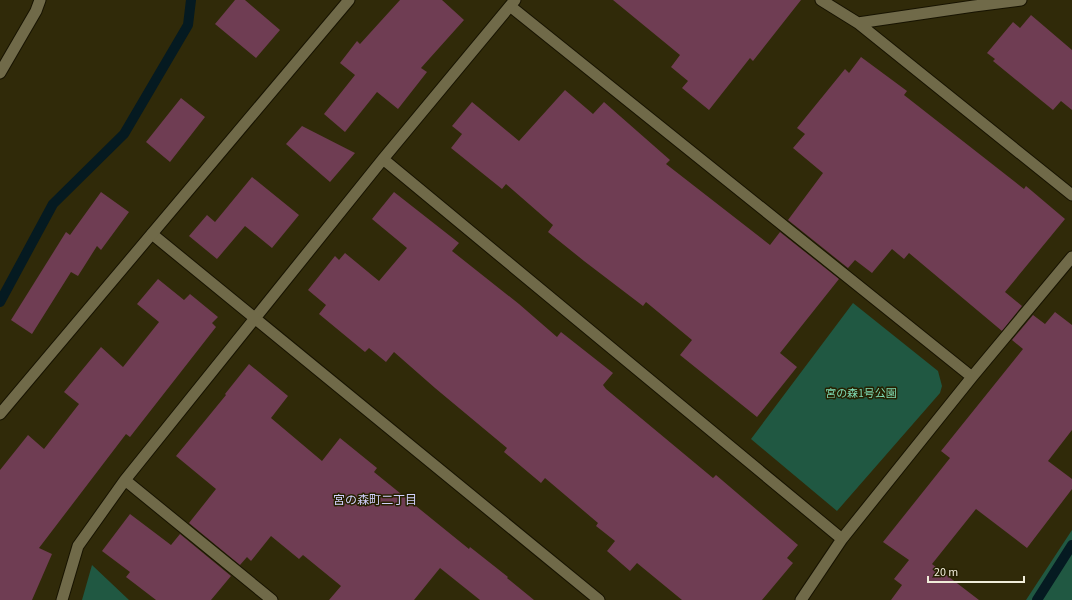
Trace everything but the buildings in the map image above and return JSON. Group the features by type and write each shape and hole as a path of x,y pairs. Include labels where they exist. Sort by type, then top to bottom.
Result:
{"street":[{"path":"0,73 36,11 40,0"},
{"path":"0,414 349,0"},
{"path":"821,0 858,23 1072,195"},
{"path":"858,23 975,3 1021,0"},
{"path":"62,600 78,546 125,480 383,159 512,3 972,377"},
{"path":"383,159 842,539"},
{"path":"152,234 599,600"},
{"path":"801,600 842,539 972,377 1072,257"},
{"path":"125,480 272,600"}],"green space":[{"name":"宮の森1号公園","path":"853,303 938,371 942,386 940,393 837,511 751,439"},
{"path":"1072,530 1072,600 1026,600"},
{"path":"92,565 129,600 82,600"}],"waterway":[{"path":"0,302 53,204 124,134 188,25 191,0"},
{"path":"1037,600 1072,545"}],"district":[{"name":"宮の森町二丁目","path":"375,500"}]}
